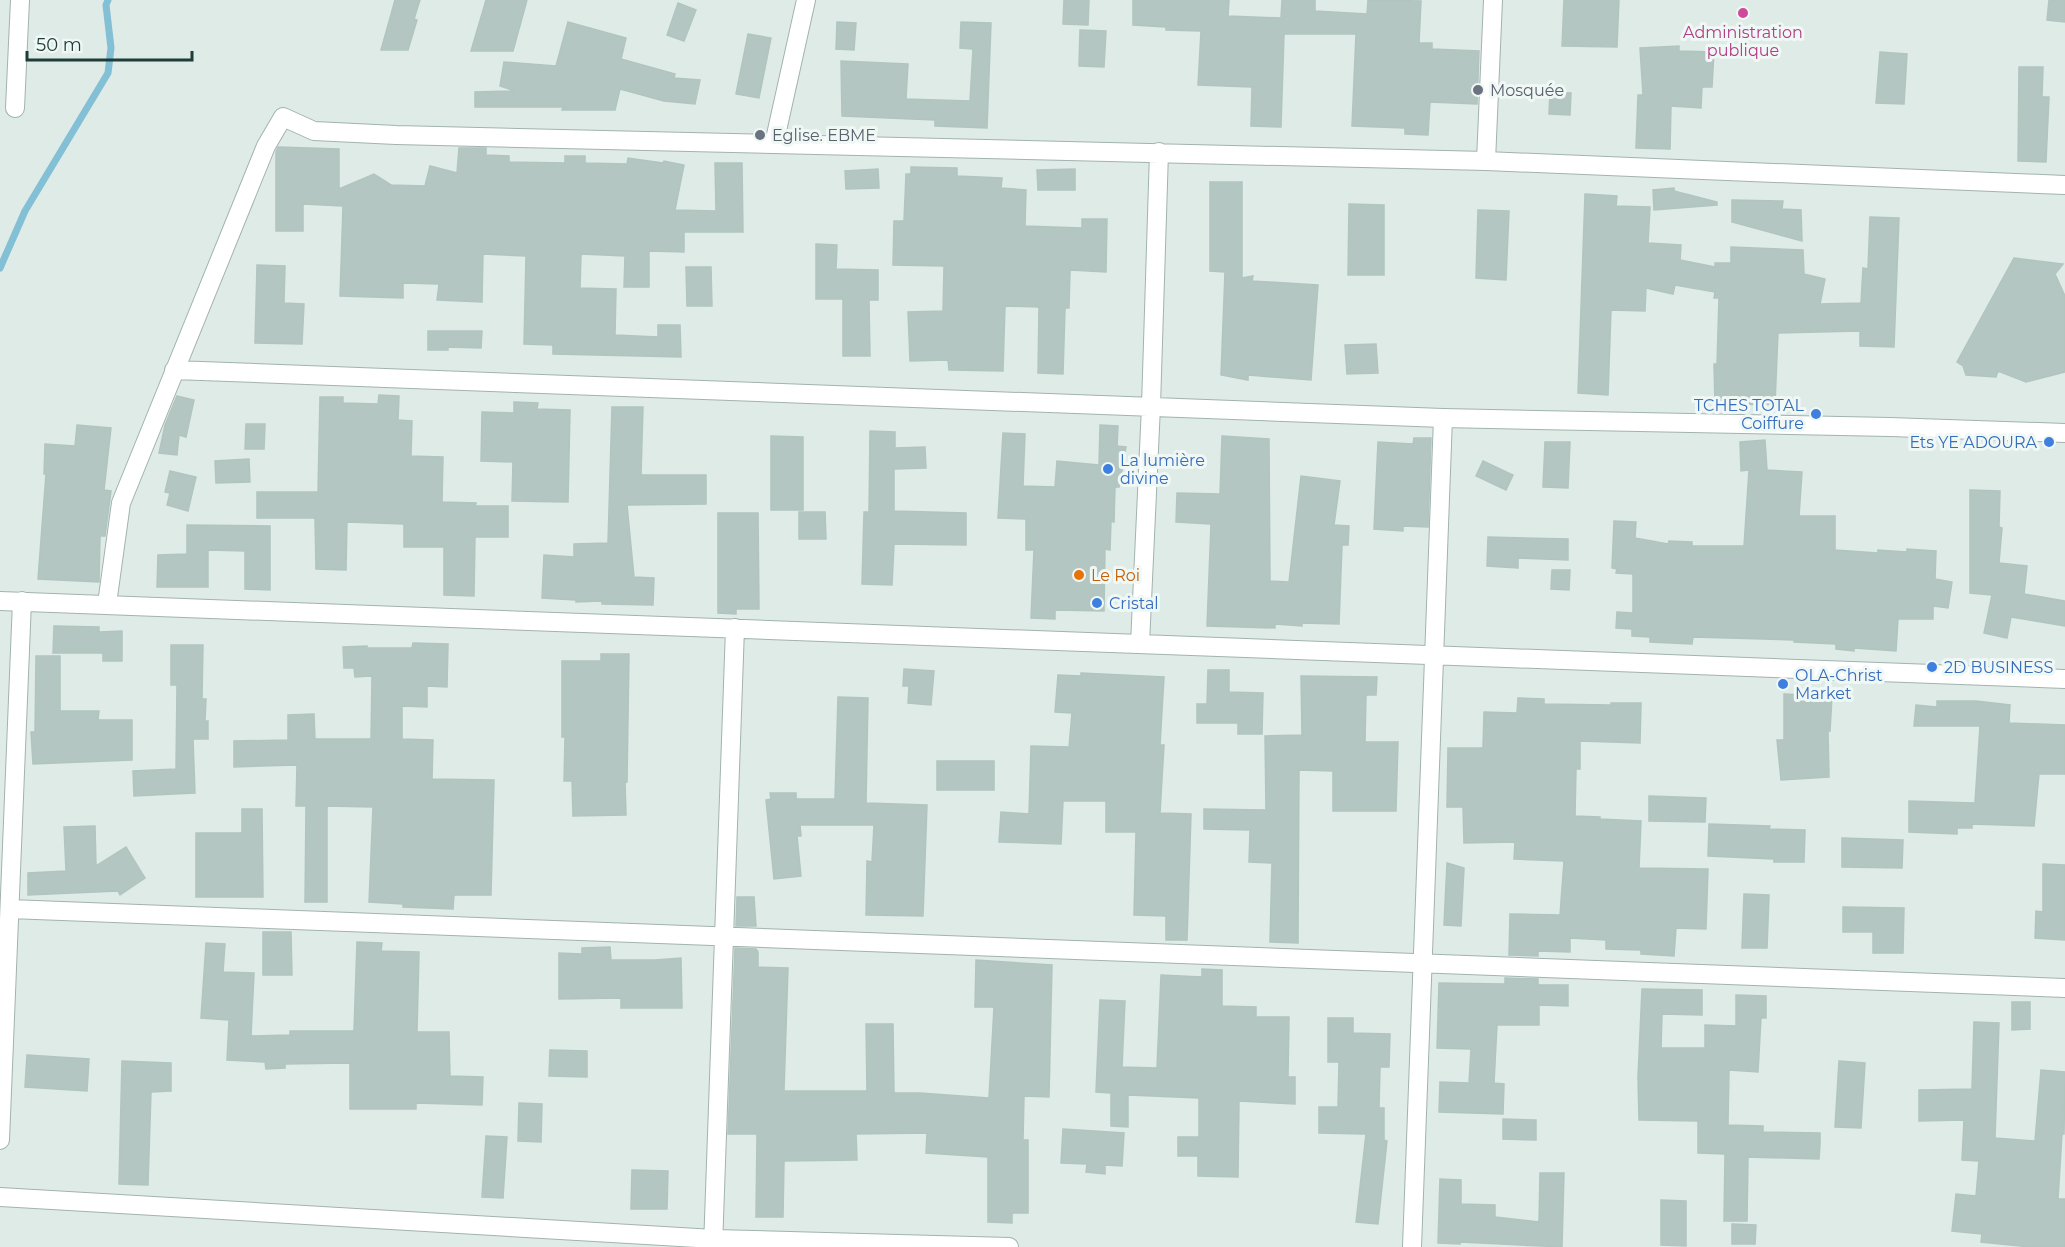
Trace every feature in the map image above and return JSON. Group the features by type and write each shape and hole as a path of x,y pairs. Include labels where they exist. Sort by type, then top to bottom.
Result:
{"street":[{"path":"15,108 20,0"},
{"path":"774,144 806,0"},
{"path":"1486,161 1493,0"},
{"path":"107,604 121,503 266,146 283,117 314,131 396,135 1486,161 2065,185"},
{"path":"1140,644 1151,406 1159,152"},
{"path":"174,370 1443,418 2065,433"},
{"path":"1412,1247 1443,418"},
{"path":"0,601 2065,679"},
{"path":"0,1140 22,601"},
{"path":"713,1243 735,628"},
{"path":"9,909 2065,988"},
{"path":"0,1197 713,1243 1010,1247"}],"building":[{"path":"395,0 420,0 414,19 417,20 408,50 381,50"},
{"path":"486,0 527,0 513,51 471,51"},
{"path":"1064,0 1089,0 1088,25 1063,24"},
{"path":"1133,0 1229,0 1228,16 1281,18 1282,0 1315,0 1315,11 1367,14 1368,0 1421,1 1419,43 1432,43 1432,49 1479,51 1477,104 1430,102 1428,135 1405,134 1405,128 1352,126 1356,34 1284,34 1281,127 1251,126 1252,87 1198,85 1201,31 1166,30 1166,27 1133,25"},
{"path":"1564,0 1619,0 1617,47 1562,46"},
{"path":"2049,0 2065,0 2065,22 2047,20"},
{"path":"678,3 696,10 684,41 667,35"},
{"path":"568,22 626,38 621,59 675,74 674,78 700,80 695,104 664,101 620,89 615,110 562,110 563,107 475,107 475,92 515,91 500,86 504,62 556,66"},
{"path":"837,22 856,23 854,50 836,49"},
{"path":"961,22 991,23 987,128 935,126 935,120 842,116 841,61 908,64 906,99 970,101 973,49 960,48"},
{"path":"1080,30 1106,31 1104,67 1079,66"},
{"path":"748,34 771,38 759,98 736,94"},
{"path":"1679,46 1679,51 1714,52 1712,87 1702,87 1701,108 1671,106 1670,149 1636,148 1638,95 1643,95 1640,48"},
{"path":"1880,52 1907,54 1904,104 1876,103"},
{"path":"2019,67 2043,67 2042,97 2049,97 2046,162 2018,161"},
{"path":"1550,92 1571,93 1570,115 1549,114"},
{"path":"278,147 339,149 339,189 374,174 391,185 425,186 430,166 457,173 459,148 486,148 486,155 509,156 509,162 565,163 565,156 585,156 585,163 627,164 628,158 663,163 664,161 684,165 675,210 716,211 715,163 742,163 743,232 684,232 684,252 649,251 649,287 624,287 625,256 581,254 580,288 616,289 615,335 658,337 658,325 680,325 681,357 553,354 553,345 524,344 526,256 483,254 482,302 437,300 439,284 403,283 403,298 340,296 343,206 303,204 303,231 276,231 276,152"},
{"path":"911,167 957,168 957,176 1002,178 1001,188 1026,190 1025,226 1082,228 1082,219 1107,219 1106,272 1070,270 1069,308 1065,308 1063,374 1038,373 1039,307 1005,306 1003,371 949,370 948,360 910,361 908,312 943,311 944,266 893,265 894,221 904,221 906,174 911,174"},
{"path":"878,169 879,188 846,189 845,171"},
{"path":"1075,169 1075,190 1038,190 1037,170"},
{"path":"1210,182 1242,182 1242,278 1253,276 1252,281 1318,285 1311,380 1248,375 1248,380 1221,375 1225,272 1210,271"},
{"path":"1674,188 1674,191 1717,202 1717,205 1654,210 1653,190"},
{"path":"1585,194 1617,196 1616,206 1650,207 1648,243 1681,245 1680,260 1715,267 1715,263 1731,263 1731,247 1803,250 1804,274 1825,279 1820,304 1861,303 1863,268 1868,269 1870,217 1899,218 1894,347 1860,346 1860,331 1778,333 1775,404 1715,405 1714,364 1717,364 1719,298 1714,298 1715,292 1675,285 1673,294 1646,288 1645,311 1611,310 1608,395 1578,393"},
{"path":"1732,200 1783,201 1782,209 1801,210 1802,241 1732,222"},
{"path":"1349,204 1384,205 1384,275 1348,275"},
{"path":"1478,210 1509,211 1506,280 1476,278"},
{"path":"816,244 837,245 836,269 878,270 878,300 869,300 870,356 843,356 843,299 816,299"},
{"path":"2014,258 2063,264 2055,274 2065,296 2065,372 2026,382 1998,371 1996,377 1966,375 1963,366 1957,362"},
{"path":"257,265 285,266 284,303 304,304 302,344 255,343"},
{"path":"686,267 711,267 712,306 687,306"},
{"path":"428,331 482,331 481,348 448,347 448,350 428,350"},
{"path":"1376,344 1378,373 1347,374 1345,345"},
{"path":"379,395 399,396 398,420 412,421 411,456 443,457 442,502 476,503 475,506 508,506 508,537 475,537 474,596 444,595 444,547 404,547 404,524 347,522 346,570 316,569 315,518 257,518 257,492 318,492 320,397 343,397 343,403 378,404"},
{"path":"177,396 194,400 186,437 179,435 177,455 159,453 165,425"},
{"path":"514,402 538,403 537,409 570,410 568,502 512,501 513,462 481,461 482,412 514,413"},
{"path":"612,407 643,407 641,475 706,475 706,504 627,505 634,577 654,578 653,605 602,604 602,601 576,602 576,600 542,598 544,555 574,557 574,544 608,543"},
{"path":"246,424 265,424 264,449 245,449"},
{"path":"77,425 111,428 104,490 111,491 105,536 100,536 99,582 38,579 46,474 44,474 45,444 75,446"},
{"path":"1100,425 1118,426 1117,446 1126,447 1119,487 1115,487 1110,550 1105,549 1104,611 1055,610 1055,619 1031,618 1034,550 1026,550 1026,519 998,518 1003,433 1025,434 1023,486 1055,487 1057,461 1099,465"},
{"path":"870,431 895,432 895,448 925,447 926,468 894,469 894,511 966,513 966,545 894,544 892,585 862,584 864,512 869,512"},
{"path":"771,436 803,437 803,510 771,510"},
{"path":"1222,436 1269,439 1270,581 1289,582 1301,476 1340,481 1334,525 1349,526 1348,545 1342,545 1339,624 1302,623 1302,626 1275,624 1275,628 1207,626 1211,524 1176,522 1177,493 1220,494"},
{"path":"1414,438 1431,438 1428,527 1403,526 1403,531 1374,529 1378,442 1413,444"},
{"path":"1765,440 1767,470 1802,472 1799,516 1835,516 1835,550 1878,553 1878,550 1907,552 1907,549 1936,551 1935,579 1952,582 1948,608 1933,606 1933,619 1898,619 1896,651 1854,648 1854,651 1836,649 1836,644 1794,642 1794,640 1693,637 1692,644 1650,642 1650,637 1632,636 1632,629 1616,628 1617,612 1633,613 1633,574 1616,573 1617,569 1612,568 1614,521 1636,522 1635,538 1668,544 1669,541 1692,542 1692,546 1744,546 1749,470 1741,471 1740,442"},
{"path":"1545,442 1570,442 1568,488 1543,487"},
{"path":"249,459 250,482 216,483 215,461"},
{"path":"1483,461 1513,475 1506,490 1476,476"},
{"path":"170,471 196,477 188,511 167,505 170,493 165,492"},
{"path":"1970,490 2000,491 1999,527 2002,528 1999,563 2027,566 2024,594 2065,601 2065,626 2011,617 2007,638 1984,633 1992,595 1970,593"},
{"path":"799,512 825,512 826,539 799,539"},
{"path":"718,513 758,513 759,609 736,609 736,614 718,613"},
{"path":"187,525 270,526 270,590 245,589 245,551 208,550 208,587 157,587 158,555 187,554"},
{"path":"1488,537 1568,539 1568,560 1518,558 1518,568 1487,566"},
{"path":"1552,570 1570,570 1569,590 1551,589"},
{"path":"54,626 99,627 99,632 122,631 122,661 103,661 103,653 53,653"},
{"path":"413,643 448,644 447,687 427,686 427,707 402,706 402,739 433,740 432,779 494,780 491,895 454,895 453,909 403,907 403,904 369,902 373,807 327,806 327,902 305,902 306,806 296,806 297,765 234,767 234,741 288,740 288,715 314,714 315,739 371,739 372,676 355,677 354,668 344,668 343,647 412,648"},
{"path":"171,645 203,645 202,699 206,699 205,721 208,721 208,739 193,739 195,793 134,796 133,771 176,769 177,685 171,685"},
{"path":"601,654 629,654 626,815 573,816 572,781 564,781 562,661 601,661"},
{"path":"36,656 60,656 60,711 99,711 98,720 132,720 132,760 33,764 31,732 35,732"},
{"path":"904,669 934,671 931,705 908,703 909,686 903,686"},
{"path":"1208,670 1229,670 1229,692 1263,693 1262,734 1238,734 1238,723 1197,723 1197,704 1207,704"},
{"path":"1081,673 1164,677 1160,745 1164,745 1160,813 1191,814 1187,940 1166,940 1166,916 1134,915 1136,832 1106,832 1106,801 1063,801 1061,844 999,842 1001,812 1029,814 1031,746 1069,747 1072,713 1055,712 1058,675 1081,676"},
{"path":"1301,676 1377,677 1376,695 1366,695 1365,742 1398,742 1396,811 1333,811 1333,771 1299,770 1298,943 1270,942 1272,863 1249,862 1250,830 1204,829 1204,809 1266,810 1265,736 1302,735"},
{"path":"1784,694 1832,696 1830,731 1828,731 1829,777 1781,780 1777,740 1784,740"},
{"path":"838,697 868,698 866,803 927,805 923,916 866,915 867,861 872,862 874,825 800,825 801,836 797,836 801,876 774,879 766,800 771,799 770,793 796,793 796,799 835,799"},
{"path":"1518,698 1544,699 1544,704 1641,703 1640,743 1580,741 1580,769 1576,769 1575,816 1641,821 1639,868 1708,869 1706,929 1676,928 1674,956 1641,954 1641,950 1606,949 1606,940 1570,938 1570,952 1538,951 1538,956 1509,955 1510,914 1560,915 1564,861 1514,859 1515,842 1464,843 1463,807 1447,807 1448,748 1483,748 1484,712 1517,713"},
{"path":"1937,701 1976,701 2010,705 2009,723 2065,725 2065,774 2039,774 2034,826 1972,824 1972,828 1957,828 1957,834 1909,832 1909,801 1975,803 1980,726 1914,726 1916,705 1937,707"},
{"path":"937,761 994,761 994,790 937,790"},
{"path":"1649,796 1706,798 1705,822 1649,821"},
{"path":"242,809 262,809 263,897 196,897 196,833 242,833"},
{"path":"1709,824 1770,826 1769,829 1805,830 1804,862 1774,862 1774,859 1708,856"},
{"path":"95,826 96,866 126,847 145,878 120,895 118,891 28,895 28,873 66,871 64,827"},
{"path":"1842,838 1903,840 1902,868 1842,867"},
{"path":"1447,863 1464,868 1461,926 1444,925"},
{"path":"2043,864 2065,865 2065,940 2035,938 2036,911 2043,912"},
{"path":"1744,894 1769,895 1767,948 1742,948"},
{"path":"737,897 754,897 756,926 736,926"},
{"path":"1843,907 1904,908 1903,953 1873,953 1873,932 1843,932"},
{"path":"263,932 291,932 292,975 263,975"},
{"path":"357,942 382,943 381,951 419,952 417,1032 449,1032 450,1076 483,1077 482,1105 416,1103 416,1109 350,1109 350,1063 285,1064 285,1068 266,1069 265,1062 227,1060 229,1020 201,1018 206,943 225,944 223,972 254,973 251,1036 290,1035 290,1031 354,1031"},
{"path":"610,947 611,960 681,958 682,1008 621,1008 621,998 559,999 559,953 582,954 582,948"},
{"path":"735,948 756,949 758,967 788,968 784,1091 867,1091 866,1024 893,1024 894,1093 989,1098 994,1007 975,1007 976,960 1052,965 1049,1097 1024,1096 1023,1140 1028,1140 1028,1213 1012,1213 1012,1223 988,1222 988,1157 926,1153 927,1133 856,1134 857,1160 784,1161 783,1217 756,1217 757,1134 728,1134"},
{"path":"1202,969 1222,970 1222,1006 1256,1007 1256,1017 1289,1017 1288,1077 1295,1077 1295,1104 1239,1101 1238,1177 1198,1176 1198,1156 1178,1156 1178,1137 1199,1137 1199,1098 1128,1095 1128,1127 1111,1126 1111,1093 1096,1092 1100,1000 1125,1001 1122,1067 1157,1068 1161,975 1202,977"},
{"path":"1505,978 1538,979 1538,985 1568,985 1568,1006 1539,1005 1539,1025 1497,1025 1494,1083 1504,1084 1503,1114 1439,1112 1440,1082 1469,1083 1471,1049 1437,1048 1439,983 1505,984"},
{"path":"1642,989 1702,990 1702,1015 1662,1014 1661,1048 1705,1048 1705,1025 1736,1026 1736,995 1766,996 1766,1018 1761,1018 1758,1072 1729,1070 1728,1125 1763,1126 1763,1132 1820,1133 1819,1159 1748,1157 1747,1221 1724,1221 1725,1154 1698,1153 1698,1121 1639,1120 1638,1077"},
{"path":"2012,1002 2030,1002 2030,1029 2012,1030"},
{"path":"1328,1018 1353,1018 1353,1033 1390,1034 1389,1067 1380,1067 1379,1108 1384,1108 1384,1140 1387,1141 1378,1224 1356,1222 1366,1134 1319,1133 1319,1107 1338,1107 1339,1062 1328,1062"},
{"path":"1974,1022 1999,1023 1995,1138 2035,1141 2041,1070 2065,1072 2064,1134 2062,1134 2058,1199 2065,1199 2065,1247 2030,1247 1981,1242 1982,1234 1952,1231 1956,1194 1976,1196 1979,1161 1962,1160 1964,1120 1919,1121 1919,1090 1972,1089"},
{"path":"550,1050 587,1051 587,1077 549,1076"},
{"path":"27,1055 89,1059 87,1091 25,1087"},
{"path":"122,1061 171,1063 171,1091 151,1092 148,1185 119,1184"},
{"path":"1839,1061 1865,1063 1861,1128 1835,1127"},
{"path":"519,1103 542,1104 541,1142 518,1141"},
{"path":"1503,1119 1536,1120 1536,1140 1503,1139"},
{"path":"1063,1129 1124,1133 1122,1166 1105,1165 1105,1174 1086,1172 1087,1164 1061,1163"},
{"path":"486,1136 507,1137 503,1198 482,1197"},
{"path":"632,1170 668,1171 667,1209 631,1209"},
{"path":"1540,1173 1564,1173 1562,1247 1438,1243 1440,1179 1461,1180 1461,1204 1495,1205 1495,1217 1539,1222"},
{"path":"1661,1200 1686,1201 1686,1246 1661,1245"},
{"path":"1732,1224 1756,1225 1755,1244 1732,1244"}],"waterway":[{"path":"0,268 25,211 108,73 111,48 106,5 108,0"}],"place":[{"name":"Administration publique","path":"1743,13"},
{"name":"Mosquée","path":"1478,90"},
{"name":"Eglise. EBME","path":"760,135"},
{"name":"TCHES TOTAL Coiffure","path":"1816,414"},
{"name":"Ets YE ADOURA","path":"2049,442"},
{"name":"La lumière divine","path":"1108,469"},
{"name":"Le Roi","path":"1079,575"},
{"name":"Cristal","path":"1097,603"},
{"name":"2D BUSINESS","path":"1932,667"},
{"name":"OLA-Christ Market","path":"1783,684"}]}
